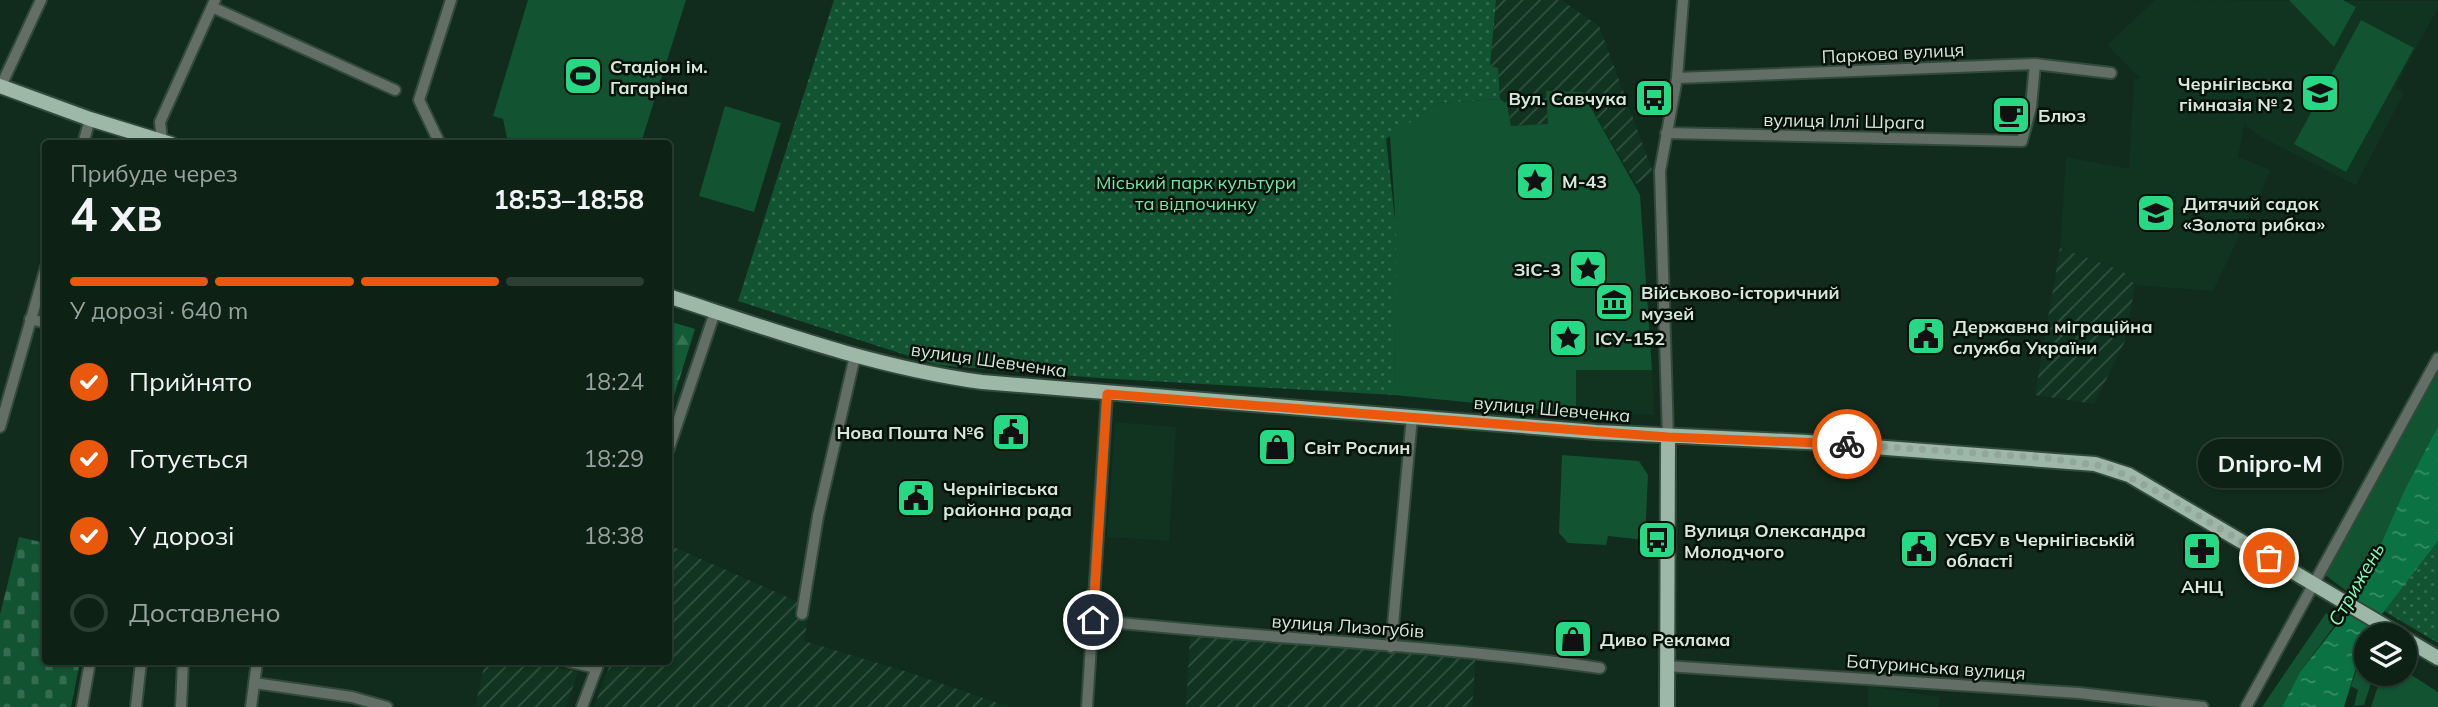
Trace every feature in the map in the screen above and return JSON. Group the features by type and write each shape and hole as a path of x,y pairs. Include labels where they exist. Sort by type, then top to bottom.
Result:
{"main road":[{"path":"1,86 90,119 160,140"},
{"name":"вулиця Шевченка","path":"672,297 855,356 921,373 1107,394 1668,437 1966,452 2109,467 2168,497 2380,623"},
{"path":"1667,707 1668,437"},
{"path":"2417,646 2438,658"}],"street":[{"path":"1,86 41,0"},
{"path":"438,140 419,100 452,0"},
{"path":"1668,437 1660,171 1677,78 1683,0"},
{"path":"166,140 160,122 213,4 396,90"},
{"name":"Паркова вулиця","path":"1677,78 2035,64 2110,73"},
{"name":"вулиця Іллі Шрага","path":"1666,133 2022,141 2031,107 2035,64"},
{"path":"84,140 90,119"},
{"path":"0,427 42,280"},
{"path":"672,439 715,312"},
{"path":"30,319 42,322"},
{"path":"802,614 818,516 855,356"},
{"path":"2246,707 2438,358"},
{"path":"1087,707 1107,394"},
{"path":"1391,647 1412,417"},
{"name":"вулиця Лизогубів","path":"1093,620 1391,647 1503,654 1600,668"},
{"path":"82,707 89,665"},
{"path":"136,707 141,665"},
{"path":"181,707 183,665"},
{"path":"251,707 257,665"},
{"path":"582,707 598,665"},
{"name":"Батуринська вулиця","path":"1666,666 2079,693 2203,707"},
{"path":"254,683 352,697 387,707"}],"shaded area":[{"path":"1496,0 1561,0 1599,26 1653,172 1636,184 1582,92 1548,124 1511,126 1507,104 1500,99 1498,69 1490,68"},
{"path":"2155,0 2438,1 2438,7 2395,88 2404,93 2356,185 2261,137 2246,126 2245,121 2238,157 2271,170 2213,291 2135,285 2123,271 2060,248 2066,157 2129,169 2134,79 2141,79 2107,45"},
{"path":"2060,248 2123,271 2135,285 2125,341 2094,404 2035,395"},
{"path":"1576,370 1652,370 1654,415 1576,413"},
{"path":"1115,422 1176,427 1169,541 1107,537"},
{"path":"672,546 810,607 804,641 911,673 1009,707 594,707 610,665 672,665"},
{"path":"1190,635 1476,654 1472,707 1186,707"},
{"path":"484,665 550,665 578,672 566,707 475,707"},
{"path":"1868,686 1940,697 1939,707 1868,707"}],"green space":[{"name":"Стадіон ім. Гагаріна","path":"528,0 686,0 642,140 507,140 503,119 493,116"},
{"name":"Міський парк культури та відпочинку","path":"834,0 1496,0 1490,67 1498,68 1500,99 1439,103 1386,139 1396,228 1394,395 1099,378 937,365 738,301"},
{"path":"2289,0 2343,0 2356,7 2334,47"},
{"path":"2361,20 2414,48 2346,172 2294,144"},
{"path":"1546,91 1582,92 1640,195 1652,370 1576,370 1576,413 1394,395 1395,215 1390,135 1439,103 1500,99 1507,104 1511,126 1548,124"},
{"path":"725,106 781,123 754,212 699,196"},
{"path":"672,322 695,329 672,399"},
{"path":"2438,371 2438,426 2404,491 2357,599 2324,574"},
{"path":"1562,455 1639,461 1648,475 1645,540 1608,536 1606,545 1568,543 1559,533"},
{"path":"19,537 42,542 42,665 79,665 71,707 0,707 0,615"},
{"path":"2438,541 2438,643 2417,631 2417,623 2404,623 2384,611"},
{"path":"2326,613 2338,621 2300,672 2282,707 2262,707"},
{"path":"2354,677 2354,686 2370,686 2364,705 2354,706 2358,690 2351,686"},
{"path":"2417,679 2438,692 2438,707 2371,707 2378,686 2417,686"}],"water":[{"name":"Стрижень","path":"2438,426 2438,541 2375,623 2354,623 2354,674 2344,707 2282,707 2300,672 2357,599 2404,491"}],"way so far":[{"path":"1847,444 2046,458 2109,467 2168,497 2269,558"}],"place":[{"name":"Стадіон ім. Гагаріна","path":"583,76"},
{"name":"Чернігівська гімназія № 2","path":"2320,93"},
{"name":"Вул. Савчука","path":"1654,98"},
{"name":"Блюз","path":"2011,115"},
{"name":"М-43","path":"1535,181"},
{"name":"Дитячий садок «Золота рибка»","path":"2156,213"},
{"name":"ЗіС-3","path":"1588,269"},
{"name":"Військово-історичний музей","path":"1614,302"},
{"name":"Державна міграційна служба України","path":"1926,336"},
{"name":"ІСУ-152","path":"1568,338"},
{"name":"Нова Пошта №6","path":"1011,432"},
{"name":"Світ Рослин","path":"1277,447"},
{"name":"Чернігівська районна рада","path":"916,498"},
{"name":"Вулиця Олександра Молодчого","path":"1657,540"},
{"name":"УСБУ в Чернігівській області","path":"1919,549"},
{"name":"АНЦ","path":"2202,551"},
{"name":"Dnipro-M","path":"2269,558"},
{"name":"Диво Реклама","path":"1573,639"}],"route":[{"path":"1093,620 1107,394 1668,437 1847,444"}]}
